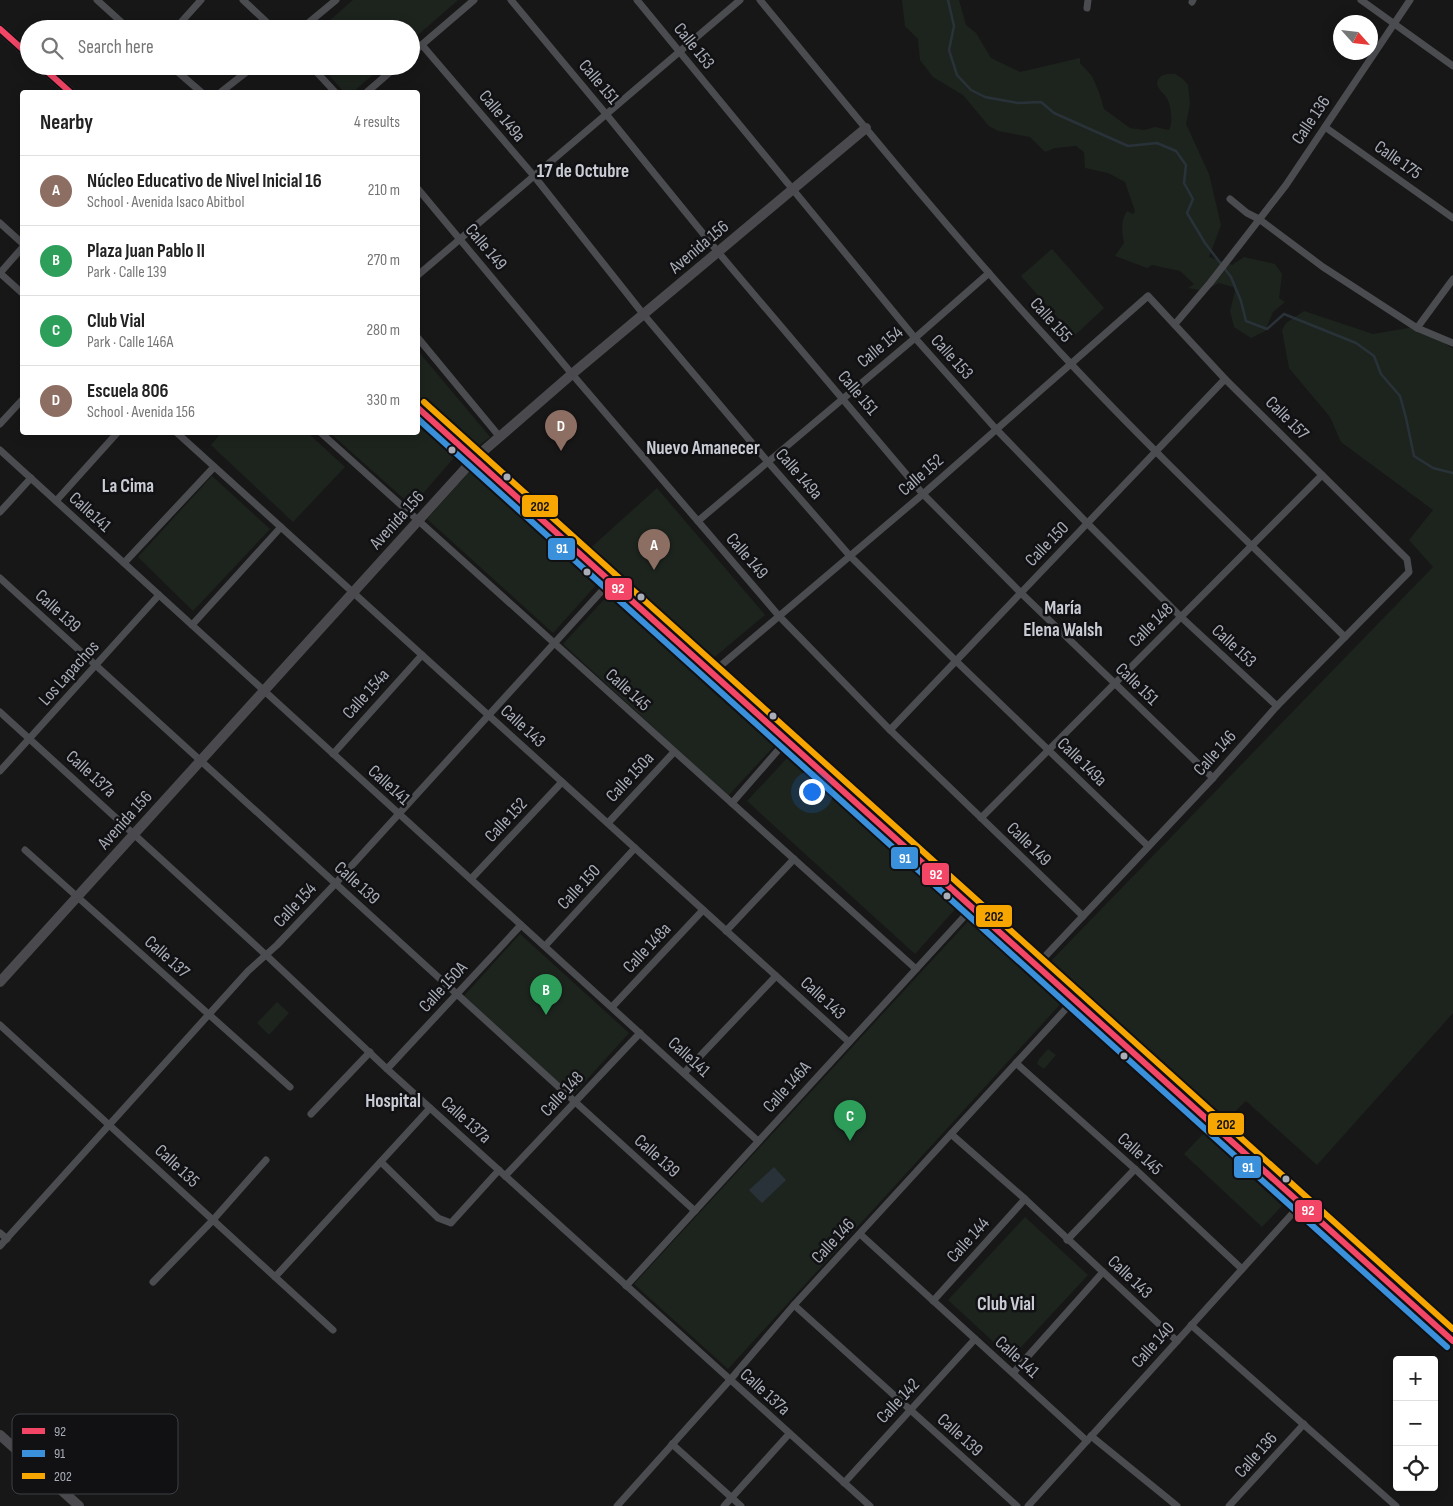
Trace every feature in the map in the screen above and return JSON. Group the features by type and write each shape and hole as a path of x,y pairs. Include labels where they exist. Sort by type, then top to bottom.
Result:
{"main road":[{"path":"0,29 20,47"},
{"path":"51,75 68,90"},
{"name":"Avenida 156","path":"0,982 474,459 572,374 866,128"},
{"path":"420,410 1453,1342"},
{"path":"0,1435 12,1446"},
{"path":"66,1494 79,1506"}],"street":[{"path":"97,0 119,20"},
{"path":"183,20 201,0"},
{"path":"243,0 264,20"},
{"path":"312,20 336,0"},
{"path":"422,45 474,0"},
{"name":"Calle 151","path":"511,0 718,252 923,494 1021,593 1212,778"},
{"name":"Calle 153","path":"637,0 915,338 996,429 1181,617 1277,706"},
{"path":"420,273 740,0"},
{"name":"Calle 155","path":"760,0 989,273 1070,363 1155,452 1345,637"},
{"path":"1088,0 1088,8"},
{"path":"1361,0 1453,66"},
{"name":"Calle 136","path":"1175,324 1210,283 1286,185 1410,0"},
{"name":"Calle 149a","path":"422,45 534,176 644,315 850,556 1148,846"},
{"path":"181,75 199,90"},
{"path":"224,90 243,75"},
{"path":"319,75 333,90"},
{"path":"369,90 387,75"},
{"name":"Calle 175","path":"1325,127 1453,218"},
{"name":"Calle 149","path":"420,191 572,374 779,616 890,730 1083,916"},
{"path":"1230,199 1323,267 1418,328 1453,343"},
{"path":"0,223 20,241"},
{"path":"20,250 0,273 20,291"},
{"name":"Calle 154","path":"698,521 989,273"},
{"path":"1418,328 1453,279"},
{"name":"Calle 152","path":"712,673 923,494 1148,296"},
{"name":"Calle 157","path":"1148,296 1225,379 1407,559"},
{"path":"420,340 499,436"},
{"name":"Calle 150","path":"890,730 1225,379"},
{"path":"0,424 20,402"},
{"path":"56,501 115,435"},
{"name":"Calle 143","path":"179,435 849,1042"},
{"name":"Calle 145","path":"323,435 916,969"},
{"name":"Calle141","path":"0,450 758,1141"},
{"path":"124,563 214,467"},
{"name":"Calle 148","path":"981,818 1322,475"},
{"path":"0,512 31,478"},
{"path":"192,625 281,527"},
{"name":"Calle 146","path":"1036,966 1277,706 1409,572 1407,559"},
{"name":"Calle 139","path":"0,578 695,1211"},
{"name":"Calle 154","path":"0,1246 248,971 278,946 336,884 398,813 610,582"},
{"name":"Los Lapachos","path":"0,771 159,595"},
{"name":"Calle 154a","path":"333,754 422,655"},
{"name":"Calle 137a","path":"0,712 266,955 387,1069 870,1506"},
{"path":"732,803 786,741"},
{"name":"Calle 150a","path":"608,823 674,752"},
{"name":"Calle 152","path":"471,879 562,782"},
{"name":"Calle 150","path":"545,946 635,848"},
{"name":"Calle 137","path":"26,850 290,1087"},
{"path":"726,931 794,859"},
{"name":"Calle 146A","path":"626,1286 972,908"},
{"name":"Calle 148a","path":"612,1007 703,910"},
{"name":"Calle 150A","path":"387,1069 522,925"},
{"path":"684,1073 776,976"},
{"name":"Calle 146","path":"617,1506 730,1380 794,1305 1074,1000"},
{"name":"Calle 135","path":"0,1024 333,1330"},
{"name":"Calle 148","path":"505,1176 640,1033"},
{"path":"310,1114 370,1052"},
{"name":"Calle 145","path":"1016,1063 1135,1169 1242,1270"},
{"path":"275,1277 430,1108"},
{"name":"Calle 143","path":"951,1134 1025,1199 1177,1341"},
{"path":"153,1282 213,1220 266,1160"},
{"path":"380,1162 438,1218 451,1223 499,1170"},
{"path":"1067,1240 1135,1169"},
{"name":"Calle 144","path":"933,1301 1025,1199"},
{"name":"Calle 140","path":"1028,1506 1301,1204"},
{"path":"0,1232 7,1239"},
{"name":"Calle 141","path":"860,1234 1013,1373 1089,1438 1177,1506"},
{"path":"1013,1373 1103,1272"},
{"name":"Calle 139","path":"794,1305 1017,1506"},
{"path":"1192,1325 1396,1506"},
{"name":"Calle 142","path":"844,1483 975,1339"},
{"name":"Calle 136","path":"1229,1506 1304,1424"},
{"path":"724,1506 789,1434"},
{"path":"672,1444 741,1506"}],"shaded area":[{"path":"353,0 458,0 420,33 420,20 330,20"},
{"path":"902,0 959,0 966,25 976,33 991,58 1020,72 1080,58 1080,63 1092,76 1104,109 1130,128 1144,130 1155,127 1169,130 1171,120 1170,106 1157,83 1161,76 1167,74 1175,74 1183,79 1188,85 1190,104 1186,124 1209,174 1221,225 1209,257 1232,265 1244,257 1275,264 1282,274 1279,298 1285,302 1273,312 1265,331 1251,338 1234,327 1230,311 1235,291 1233,287 1219,283 1204,291 1188,288 1194,284 1180,271 1152,265 1147,268 1115,256 1124,243 1123,219 1127,211 1133,214 1135,211 1125,182 1108,173 1085,168 1084,152 1076,146 1055,148 1045,152 1030,137 998,131 989,126 963,95 933,77 920,60 918,39 905,26"},
{"path":"329,75 373,75 355,90 342,90"},
{"path":"1052,249 1104,308 1074,336 1021,276"},
{"path":"1304,311 1373,334 1420,326 1453,349 1453,1013 1317,1165 1246,1101 1227,1119 1049,963 1433,567 1409,540 1433,510 1341,442 1330,417 1289,368 1282,330 1286,323"},
{"path":"420,353 490,437 474,449 420,400"},
{"path":"420,418 458,453 412,506 332,435 420,435"},
{"path":"219,435 310,435 345,467 293,522 211,445"},
{"path":"471,470 597,584 553,633 427,519"},
{"path":"212,476 270,529 193,611 138,557"},
{"path":"657,488 765,615 711,660 586,552"},
{"path":"611,592 776,744 728,796 563,644"},
{"path":"790,755 957,907 915,954 747,801"},
{"path":"971,918 1065,999 728,1369 634,1284"},
{"path":"520,934 629,1033 572,1096 463,997"},
{"path":"277,1002 289,1013 269,1035 257,1023"},
{"path":"1048,1049 1056,1055 1044,1069 1037,1064"},
{"path":"1204,1133 1282,1206 1262,1227 1184,1154"},
{"path":"774,1167 786,1180 762,1203 749,1190"},
{"path":"1025,1217 1088,1275 1011,1358 948,1300"}],"waterway":[{"path":"948,0 954,26 949,50 957,75 971,90 985,97 1018,103 1041,102 1054,113 1128,146 1157,143 1176,151 1186,165 1184,183 1193,199 1187,213 1205,243 1231,277 1241,301 1246,321 1267,329 1284,314 1356,343 1374,356 1381,374 1400,396 1414,456 1433,468 1453,473"}],"transit line":[{"name":"92","path":"0,29 20,47"},
{"name":"92","path":"51,75 68,90"},
{"name":"202","path":"424,402 1453,1329"},
{"name":"92","path":"420,410 1453,1341"},
{"name":"91","path":"420,421 1447,1347"}],"place":[{"name":"Escuela 806","path":"561,451"},
{"name":"Núcleo Educativo de Nivel Inicial 16","path":"654,570"},
{"name":"Plaza Juan Pablo II","path":"546,1015"},
{"name":"Club Vial","path":"850,1141"}],"district":[{"name":"17 de Octubre","path":"583,171"},
{"name":"Nuevo Amanecer","path":"703,448"},
{"name":"La Cima","path":"128,486"},
{"name":"María Elena Walsh","path":"1063,619"},
{"name":"Hospital","path":"393,1101"},
{"name":"Club Vial","path":"1006,1304"}]}
